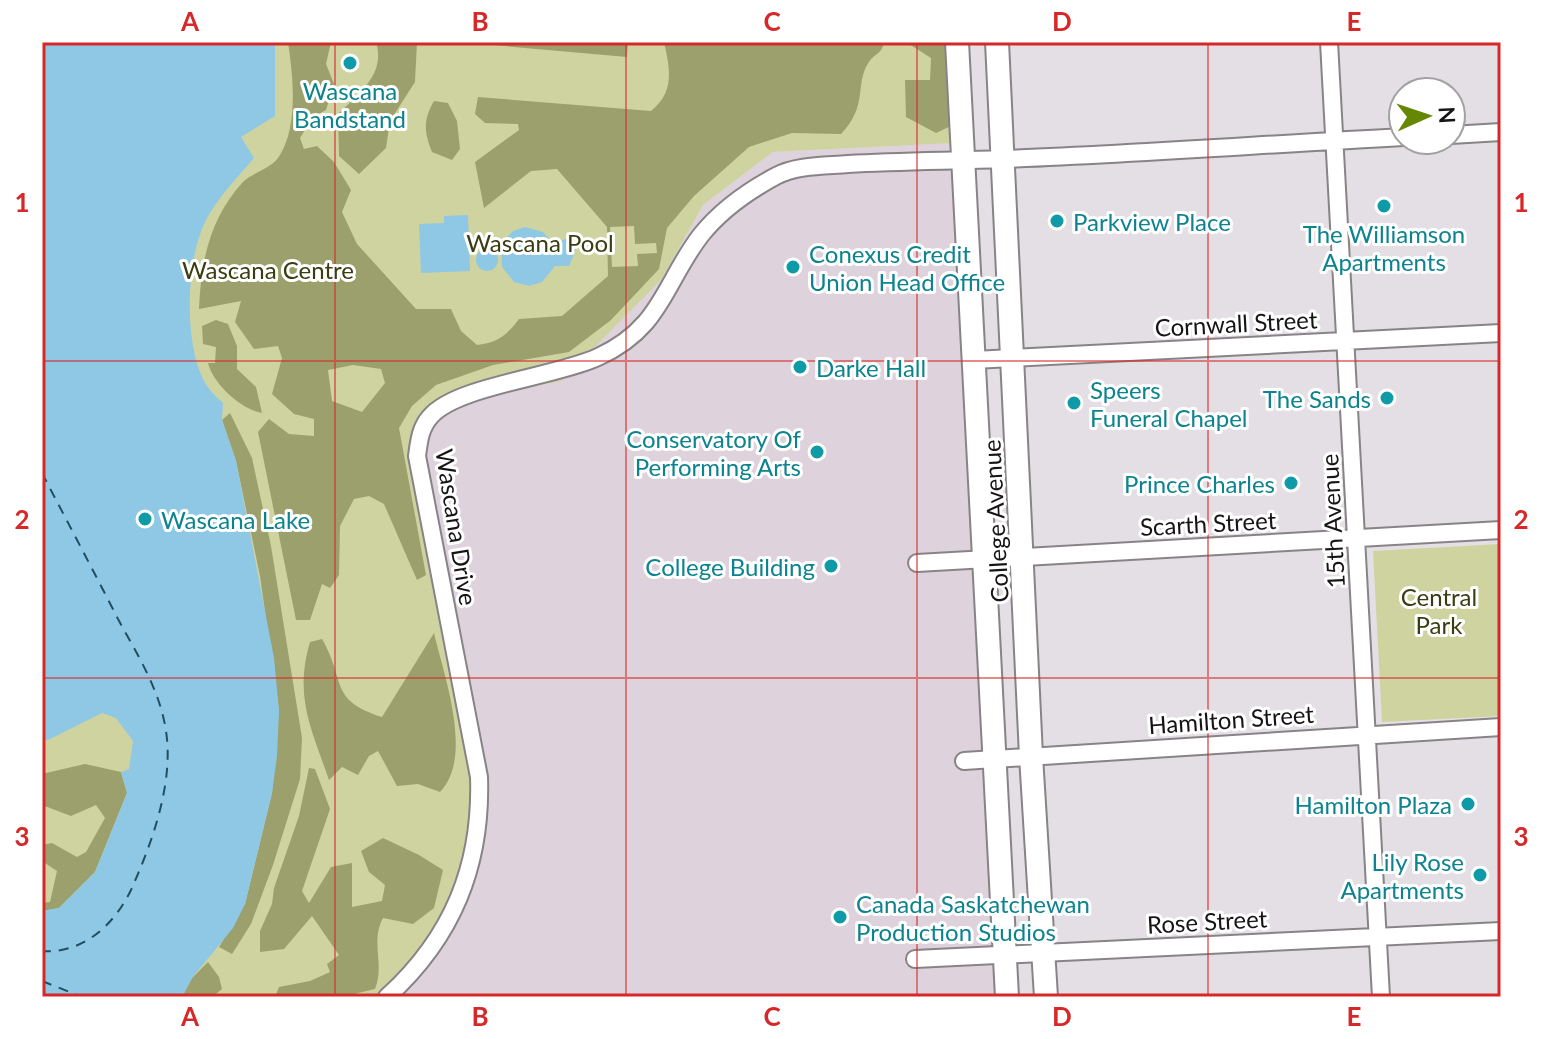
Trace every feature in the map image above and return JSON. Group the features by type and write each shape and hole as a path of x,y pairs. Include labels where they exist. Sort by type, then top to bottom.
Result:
{"main road":[{"name":"College Avenue","path":"957,42 1007,997"},
{"name":"College Avenue","path":"997,42 1031,756 1046,997"}],"street":[{"name":"15th Avenue","path":"1329,42 1381,997"},
{"path":"1467,134 1501,132"},
{"name":"Wascana Drive","path":"387,997 408,977 446,927 475,853 480,813 479,777 417,456 420,434 429,417 460,395 558,373 600,357 627,340 658,312 699,238 723,210 779,174 815,167 962,158 1001,159 1387,138"},
{"name":"Cornwall Street","path":"973,360 1501,333"},
{"name":"Scarth Street","path":"917,563 1501,530"},
{"name":"Hamilton Street","path":"964,761 1501,727"},
{"name":"Rose Street","path":"915,959 1501,931"}],"shaded area":[{"path":"954,143 996,997 399,997 457,921 421,458 426,436 435,419 661,280 703,205 773,152"}],"green space":[{"name":"Wascana Centre","path":"42,42 948,42 954,143 773,152 703,205 661,280 561,381 470,400 435,419 426,436 421,458 478,739 478,854 457,921 399,997 42,997"},
{"path":"288,42 331,42 326,64 334,84 326,110 313,117 300,138 304,149 317,146 334,162 351,190 342,212 357,244 416,309 451,309 461,331 477,345 501,337 519,319 562,316 608,276 607,227 557,169 531,171 484,208 475,162 519,130 518,124 485,123 475,114 478,97 651,111 664,96 669,80 664,42 884,42 865,70 855,114 841,134 792,133 749,147 694,196 667,228 659,269 611,320 569,352 493,365 436,385 412,406 399,428 426,575 417,580 384,504 369,496 354,499 340,526 339,575 330,588 322,584 310,620 296,620 258,432 269,419 289,434 314,436 314,419 294,414 272,394 282,358 278,346 254,349 235,322 241,301 199,309 205,258 214,227 242,183 275,162 285,146 293,102","holes":["634,226 635,244 656,243 657,253 637,254 638,266 612,267 610,227","353,365 381,369 385,383 362,412 332,401 328,370"]},
{"path":"376,42 417,42 415,82 390,121 386,148 359,174 339,156 338,114 374,73 378,53"},
{"path":"459,42 628,42 627,57"},
{"path":"906,42 948,42 953,125 936,133 906,117 905,80 930,80 931,58"},
{"path":"434,101 448,103 457,121 460,149 452,160 432,152 429,145 426,120"},
{"path":"216,320 228,324 237,346 237,369 256,387 262,413 237,401 211,371 208,363 215,363 216,347 203,344 202,326"},
{"path":"230,413 252,458 271,546 302,738 300,779 273,865 251,924 232,954 219,947 245,904 272,793 279,711 260,576 236,461 222,420"},
{"name":"Central Park","path":"1501,544 1501,716 1382,722 1373,551"},
{"path":"434,633 454,716 456,738 450,777 440,792 418,784 397,786 378,751 369,756 358,775 342,767 329,780 311,728 304,696 305,662 310,642 322,639 346,696 365,710 382,717"},
{"path":"85,764 121,772 127,793 95,872 59,908 42,911 42,903 50,902 57,871 42,861 42,845 52,843 77,857 86,852 105,818 96,805 71,816 42,805 42,770 46,773"},
{"path":"309,768 315,769 330,809 302,891 309,903 331,867 352,863 352,907 382,901 385,885 369,872 361,851 383,838 443,870 434,908 413,924 383,918 379,927 379,971 375,989 341,997 275,997 279,987 310,981 330,972 327,964 339,955 312,916 284,949 260,952 260,931 272,904 274,888 299,816"},
{"path":"208,962 219,977 222,989 212,997 182,997 192,978"}],"water":[{"name":"Wascana Lake","path":"42,42 275,42 275,116 241,137 254,158 221,196 205,222 194,258 190,322 197,363 207,386 223,403 222,420 236,461 274,658 279,711 277,756 272,793 245,904 233,928 192,978 182,997 42,997 42,911 59,908 95,872 127,793 121,772 129,769 133,741 116,718 102,713 48,740 42,739"},
{"path":"468,215 470,271 421,273 419,224 444,223 444,216"},
{"path":"525,227 543,232 555,245 565,239 573,241 576,249 569,266 555,266 542,282 529,286 514,282 502,267 501,243 513,231"},
{"path":"483,249 491,249 498,260 491,271 483,271 476,264 476,256"}],"ferry route":[{"path":"42,473 147,673 159,701 168,751 159,812 146,853 124,903 96,935 71,948 42,951"},
{"path":"42,981 82,997"}],"place":[{"name":"Wascana Bandstand","path":"350,63"},
{"name":"The Williamson Apartments","path":"1384,206"},
{"name":"Parkview Place","path":"1057,221"},
{"name":"Conexus Credit Union Head Office","path":"793,267"},
{"name":"Darke Hall","path":"800,367"},
{"name":"The Sands","path":"1387,398"},
{"name":"Speers Funeral Chapel","path":"1074,403"},
{"name":"Conservatory Of Performing Arts","path":"817,452"},
{"name":"Prince Charles","path":"1291,483"},
{"name":"Wascana Lake","path":"145,519"},
{"name":"College Building","path":"831,566"},
{"name":"Hamilton Plaza","path":"1468,804"},
{"name":"Lily Rose Apartments","path":"1480,875"},
{"name":"Canada Saskatchewan Production Studios","path":"840,917"}],"park label":[{"name":"Wascana Pool","path":"540,242"}]}
